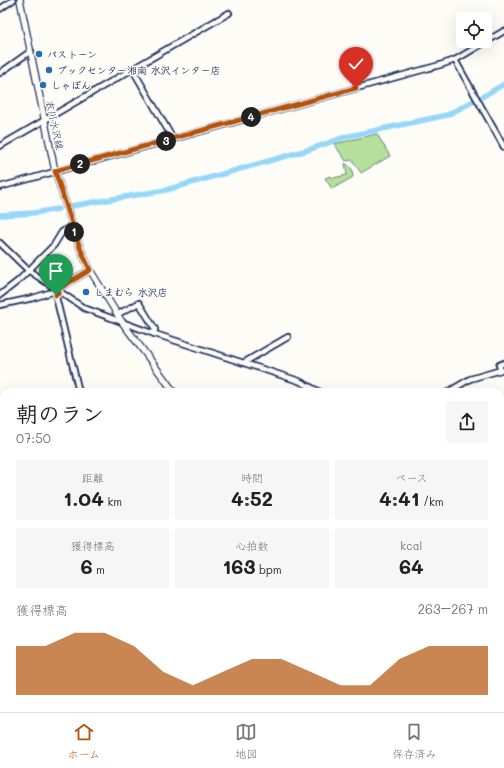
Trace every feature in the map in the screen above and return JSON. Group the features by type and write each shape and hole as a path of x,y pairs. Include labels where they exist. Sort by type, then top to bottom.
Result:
{"main road":[{"name":"衣川水沢線","path":"20,0 55,171 72,225 90,270 122,322 171,388"}],"street":[{"path":"0,9 13,0"},
{"path":"0,146 133,70 228,13"},
{"path":"0,187 455,60 504,31"},
{"path":"0,74 31,51"},
{"path":"455,60 504,147"},
{"path":"133,70 173,139"},
{"path":"0,295 11,287 54,245 62,232 72,225"},
{"path":"0,243 28,270 84,308 154,334 245,362 299,381 312,388"},
{"path":"0,305 57,291 90,270"},
{"path":"57,291 56,296 78,388"},
{"path":"118,314 139,303 155,330 154,334"},
{"path":"245,362 288,337"},
{"path":"455,388 470,379 501,370 499,365 504,363"}],"green space":[{"path":"377,134 390,156 361,173 352,160 346,161 334,144"},
{"path":"345,163 352,169 353,177 332,189 325,178 347,175"}],"waterway":[{"path":"482,97 504,84"},
{"path":"71,206 166,190 311,149 345,137 447,115 474,101"},
{"path":"0,215 33,213 58,209"}],"place":[{"name":"パストーン","path":"39,54"},
{"name":"ブックセンター湘南 水沢インター店","path":"49,70"},
{"name":"しゃぼん","path":"43,85"},
{"name":"しまむら 水沢店","path":"86,292"}],"route":[{"path":"56,295 59,293 56,290 90,270 80,248 55,171 356,88"}]}
